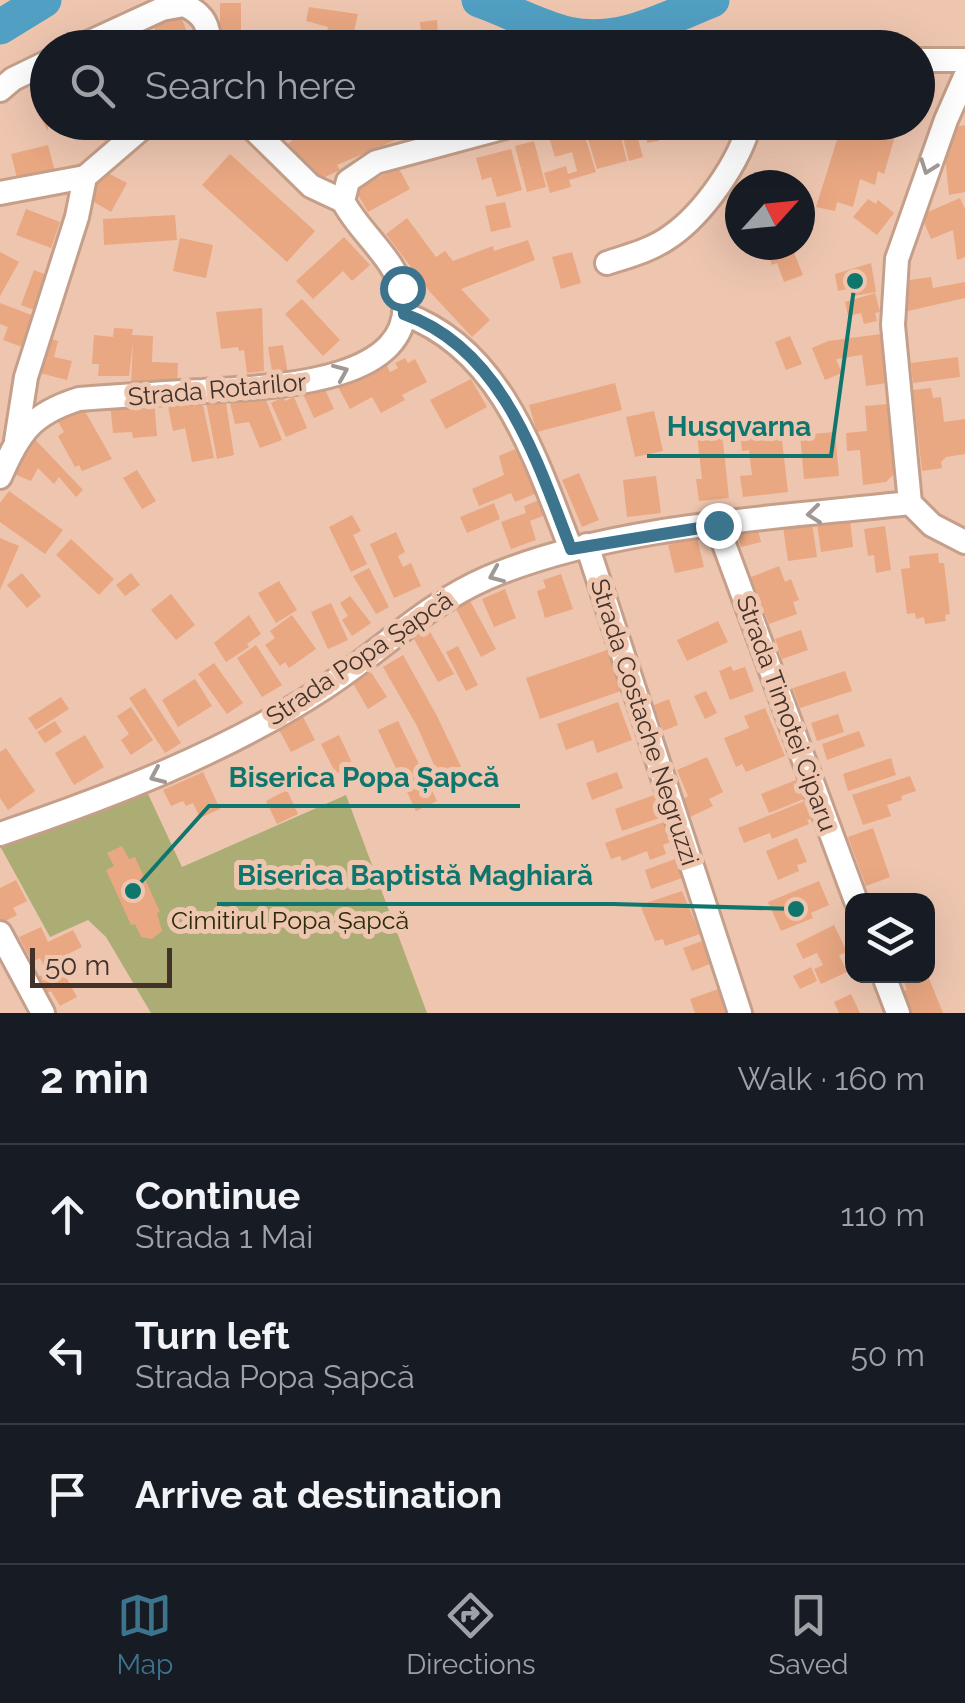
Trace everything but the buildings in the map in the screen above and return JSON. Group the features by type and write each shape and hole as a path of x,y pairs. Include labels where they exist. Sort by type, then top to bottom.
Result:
{"street":[{"path":"116,30 162,9 184,5 202,17 208,30"},
{"path":"935,60 965,60"},
{"path":"0,90 30,71"},
{"path":"965,77 897,259 893,325 910,503 932,525 965,542"},
{"path":"0,193 85,177 128,140"},
{"path":"264,140 311,186 343,201 396,276 402,288 404,314"},
{"path":"343,201 348,181 376,162 457,140"},
{"path":"607,264 674,234 724,178 742,140"},
{"path":"16,442 26,377 77,216 85,177"},
{"name":"Strada Rotarilor","path":"0,477 16,442 31,422 79,399 298,384 339,374 385,348 397,334 404,314"},
{"name":"Strada Costache Negruzzi","path":"404,314 426,322 448,338 510,407 579,547 740,1013"},
{"name":"Strada Popa Șapcă","path":"0,834 122,791 201,755 323,689 444,599 512,568 579,547 718,525 910,503"},
{"name":"Strada Timotei Ciparu","path":"718,525 853,893"},
{"path":"0,933 42,1013"},
{"path":"887,983 898,1013"}],"green space":[{"name":"Cimitirul Popa Șapcă","path":"148,794 182,867 346,795 427,1013 151,1013 106,937 88,920 50,937 0,846"}],"waterway":[{"path":"0,27 44,0"},
{"path":"479,0 555,30"},
{"path":"635,30 712,0"}],"place":[{"name":"Husqvarna","path":"855,281"},
{"name":"Biserica Popa Șapcă","path":"133,891"},
{"name":"Biserica Baptistă Maghiară","path":"796,909"}],"route":[{"path":"402,288 404,314 426,322 448,338 510,407 524,430 571,549 718,525"}]}
